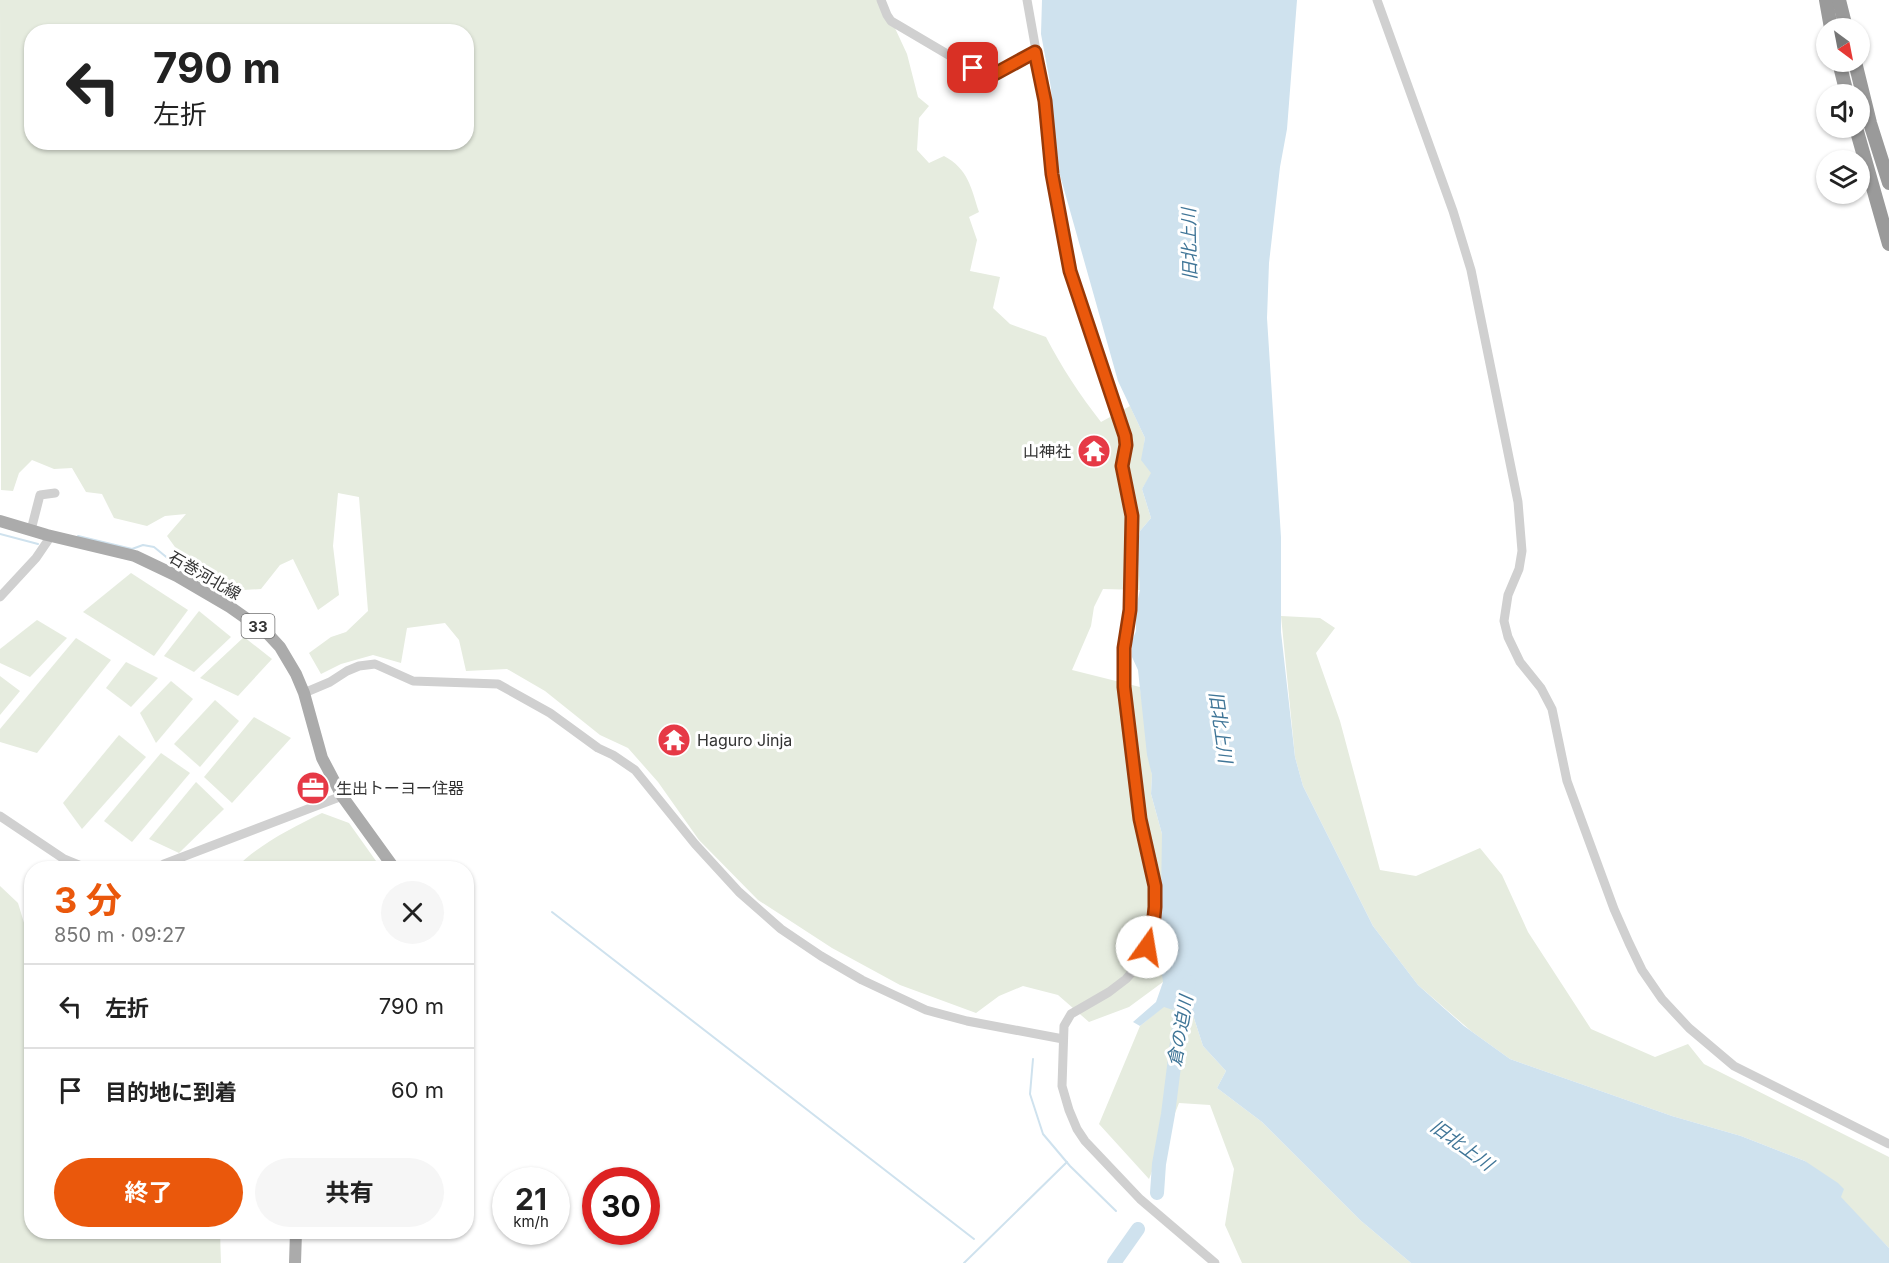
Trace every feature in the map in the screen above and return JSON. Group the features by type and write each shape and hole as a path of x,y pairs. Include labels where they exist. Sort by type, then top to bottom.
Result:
{"highway":[{"path":"1826,0 1829,18"},
{"path":"1839,0 1844,18"},
{"path":"1857,72 1870,123 1889,183"},
{"path":"1859,138 1889,244"}],"main road":[{"name":"石巻河北線","path":"0,521 135,556 177,576 230,607 268,634 280,647 296,674 304,693 322,758 342,796 389,861"},
{"path":"295,1263 296,1239"}],"street":[{"path":"881,0 886,15 891,21 986,77 1035,52"},
{"path":"1027,0 1045,101 1052,174 1070,271 1125,436 1126,445 1122,466 1132,516 1130,610 1124,648 1124,687 1140,819 1155,886 1153,927 1139,964 1126,979 1109,992 1071,1014 1064,1026 1062,1086 1069,1110 1085,1141 1140,1199 1215,1263"},
{"path":"1377,0 1453,211 1474,281 1518,502 1522,551 1519,568 1508,596 1504,621 1508,636 1520,662 1541,688 1552,709 1567,781 1614,909 1629,943 1642,970 1662,999 1689,1028 1734,1066 1889,1144"},
{"path":"31,530 40,495 55,493"},
{"path":"0,597 36,558 51,536"},
{"path":"304,693 359,666 375,664 413,681 498,684 550,713 598,748 613,755 635,771 688,836 739,892 780,929 821,956 862,981 926,1010 967,1022 1062,1039"},
{"path":"172,861 342,796"},
{"path":"0,816 67,861"}],"shaded area":[{"path":"0,0 880,0 907,54 918,97 929,106 919,118 917,150 929,163 944,156 952,161 964,173 974,195 979,212 969,217 977,240 970,271 1000,277 993,308 1010,324 1046,337 1058,360 1101,422 1130,406 1145,438 1142,460 1152,473 1142,489 1151,518 1140,531 1137,547 1140,590 1103,589 1094,607 1091,626 1072,670 1140,687 1152,775 1151,794 1162,834 1163,982 1129,1007 1089,1022 1058,995 1023,986 999,996 976,1013 900,985 832,948 758,900 699,840 658,782 628,748 600,735 545,691 507,669 466,671 459,640 445,623 407,628 401,663 373,655 341,664 321,674 309,653 331,637 346,632 368,611 359,497 338,493 333,546 339,595 318,610 293,559 280,565 261,589 224,591 201,583 167,536 186,514 165,516 147,526 114,518 102,494 86,492 72,468 54,469 32,460 19,473 13,491 1,490"},
{"path":"131,573 188,610 154,656 83,612"},
{"path":"199,611 231,637 194,672 164,656"},
{"path":"1281,616 1320,618 1335,628 1316,653 1340,721 1380,870 1416,876 1480,848 1502,875 1528,932 1591,1029 1655,1057 1688,1044 1704,1064 1889,1157 1889,1248 1805,1161 1741,1136 1672,1116 1510,1059 1471,1031 1418,985 1373,926 1303,786 1295,757"},
{"path":"37,620 67,638 30,677 0,663 0,649"},
{"path":"244,637 272,659 238,696 200,678"},
{"path":"76,638 111,660 37,753 0,742 0,729"},
{"path":"126,662 158,678 131,707 106,688"},
{"path":"0,676 20,691 0,715"},
{"path":"171,681 193,699 156,743 140,713"},
{"path":"215,700 239,721 200,767 174,744"},
{"path":"254,717 291,738 232,803 204,777"},
{"path":"119,735 146,757 82,829 63,803"},
{"path":"161,753 190,773 132,842 104,821"},
{"path":"196,782 224,809 179,853 149,839"},
{"path":"322,813 349,823 376,861 243,861 265,844"},
{"path":"0,886 18,903 24,923 24,1239 220,1239 221,1263 0,1263"},
{"path":"1179,991 1192,1012 1203,1046 1226,1071 1217,1088 1262,1122 1360,1220 1411,1263 1242,1263 1225,1225 1234,1169 1210,1105 1179,1103 1149,1179 1099,1124 1140,1026"}],"water":[{"name":"旧北上川","path":"1042,0 1297,0 1287,129 1280,167 1269,263 1267,318 1281,537 1281,632 1295,757 1303,786 1373,926 1418,985 1464,1026 1510,1059 1672,1116 1741,1136 1805,1161 1844,1189 1841,1197 1889,1248 1889,1263 1411,1263 1360,1220 1262,1122 1217,1088 1226,1071 1203,1046 1192,1012 1180,992 1173,1010 1164,1007 1140,1026 1133,1022 1156,1002 1163,982 1160,960 1162,834 1151,794 1152,775 1147,755 1138,670 1132,657 1132,641 1136,631 1136,608 1140,590 1137,547 1140,531 1151,518 1142,489 1151,473 1141,460 1145,438 1118,381 1056,161 1051,88 1041,34"}],"waterway":[{"path":"0,534 38,544"},
{"path":"78,536 132,549 143,545 154,547 170,560"},
{"path":"552,912 974,1239"},
{"name":"倉の迫川","path":"1157,1193 1159,1164 1168,1114 1182,1003 1189,982"},
{"path":"1033,1059 1030,1094 1043,1134 1070,1166 1116,1211"},
{"path":"964,1263 1067,1162"},
{"name":"倉の迫川","path":"1114,1263 1138,1229"}],"place":[{"name":"山神社","path":"1094,451"},
{"name":"Haguro Jinja","path":"674,740"},
{"name":"生出トーヨー住器","path":"313,788"}],"route":[{"path":"973,68 986,77 991,76 1035,52 1045,101 1058,216 1070,271 1125,436 1126,445 1122,466 1132,516 1130,610 1124,648 1124,687 1140,819 1155,886 1153,927 1147,947"}]}
